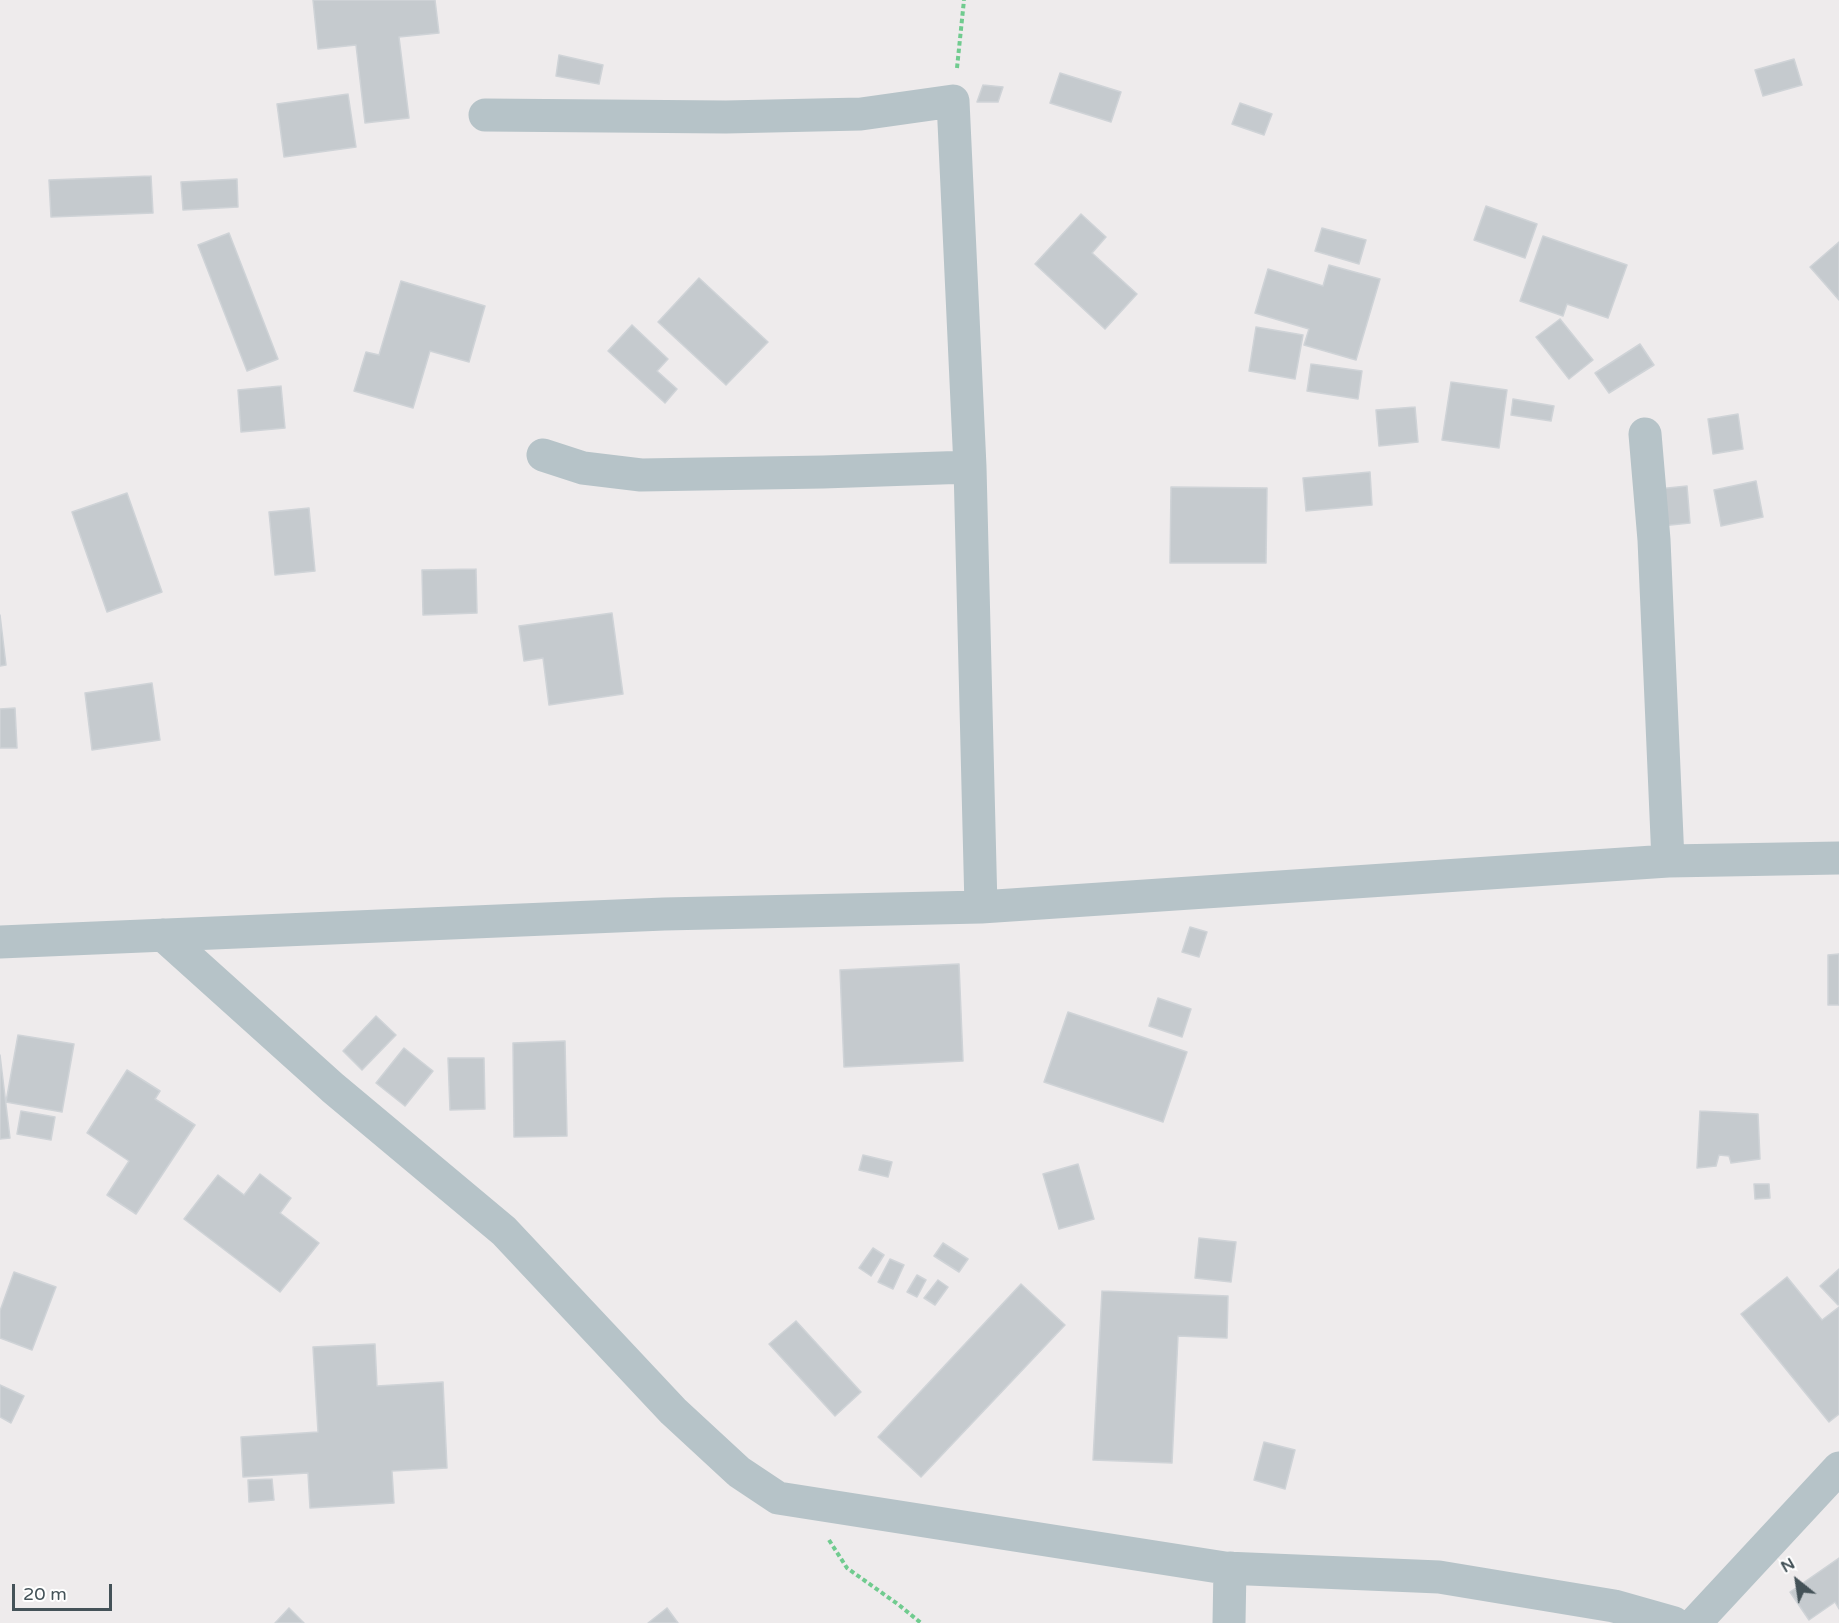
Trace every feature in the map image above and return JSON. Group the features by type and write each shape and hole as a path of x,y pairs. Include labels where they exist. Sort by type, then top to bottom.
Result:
{"street":[{"path":"485,115 726,117 861,114 953,101 970,467 981,907"},
{"path":"1645,434 1654,540 1668,861"},
{"path":"543,455 583,468 640,475 970,467"},
{"path":"0,942 664,914 981,907 1668,861 1839,858"},
{"path":"163,935 333,1088 504,1230 672,1411 739,1472 778,1498 1230,1568 1439,1577 1614,1606 1674,1623"},
{"path":"1695,1623 1839,1468"},
{"path":"1229,1623 1230,1568"}],"path":[{"path":"953,101 964,0"},
{"path":"822,1506 828,1538 847,1568 921,1623"}],"building":[{"path":"313,0 435,0 439,33 399,37 409,118 365,123 356,45 318,49"},
{"path":"559,55 603,65 599,84 556,76"},
{"path":"1794,59 1802,85 1763,96 1755,70"},
{"path":"1060,73 1121,92 1111,122 1050,103"},
{"path":"983,85 1003,87 998,102 977,102"},
{"path":"348,94 356,147 284,157 277,104"},
{"path":"1240,103 1272,114 1264,135 1232,124"},
{"path":"151,176 153,213 51,217 49,180"},
{"path":"237,179 238,207 183,210 181,182"},
{"path":"1486,206 1537,224 1525,258 1474,240"},
{"path":"1081,214 1106,237 1092,253 1137,294 1105,329 1035,264"},
{"path":"1322,228 1366,240 1359,264 1315,251"},
{"path":"229,233 278,359 247,371 198,245"},
{"path":"1543,236 1627,265 1608,318 1567,304 1563,316 1520,301"},
{"path":"1839,242 1839,300 1810,267"},
{"path":"1329,265 1380,279 1356,360 1304,345 1309,329 1255,313 1268,269 1323,286"},
{"path":"699,278 768,342 726,385 658,322"},
{"path":"401,281 485,306 469,362 430,351 413,408 354,391 366,352 379,355"},
{"path":"1560,319 1593,360 1569,379 1536,337"},
{"path":"632,325 668,359 657,371 677,389 665,403 608,351"},
{"path":"1256,327 1303,335 1295,379 1249,371"},
{"path":"1640,344 1654,365 1609,393 1595,373"},
{"path":"1311,364 1362,371 1358,399 1307,391"},
{"path":"1451,382 1507,390 1499,448 1442,440"},
{"path":"281,386 285,428 241,432 238,390"},
{"path":"1513,399 1554,406 1551,421 1511,415"},
{"path":"1415,407 1418,442 1379,446 1376,410"},
{"path":"1738,414 1743,449 1713,454 1708,419"},
{"path":"1370,472 1372,505 1306,511 1303,478"},
{"path":"1756,481 1763,517 1721,526 1714,490"},
{"path":"1687,486 1690,523 1661,526 1658,489"},
{"path":"1171,487 1267,488 1266,563 1170,563"},
{"path":"127,493 162,592 107,612 72,512"},
{"path":"309,508 315,571 275,575 269,512"},
{"path":"476,569 477,613 423,615 422,570"},
{"path":"612,613 623,694 549,705 543,658 524,661 519,626"},
{"path":"0,615 6,665 0,666"},
{"path":"152,683 160,740 92,750 85,693"},
{"path":"15,708 17,748 0,748 0,709"},
{"path":"1190,927 1207,932 1199,957 1182,952"},
{"path":"1839,954 1839,1005 1828,1005 1828,955"},
{"path":"959,964 963,1061 844,1067 840,970"},
{"path":"1158,998 1191,1009 1182,1037 1149,1026"},
{"path":"1068,1012 1187,1052 1163,1122 1044,1082"},
{"path":"376,1016 396,1035 362,1070 343,1051"},
{"path":"18,1035 74,1044 62,1112 6,1102"},
{"path":"565,1041 567,1136 514,1137 513,1043"},
{"path":"404,1048 433,1071 405,1106 376,1083"},
{"path":"0,1055 10,1138 0,1139"},
{"path":"448,1058 484,1058 485,1109 450,1110"},
{"path":"127,1070 160,1091 155,1099 195,1125 136,1214 107,1195 129,1161 87,1133"},
{"path":"21,1111 55,1117 51,1140 17,1134"},
{"path":"1700,1111 1758,1114 1760,1159 1731,1163 1729,1156 1719,1155 1716,1166 1697,1168"},
{"path":"863,1155 892,1162 888,1177 859,1170"},
{"path":"1078,1164 1094,1219 1059,1229 1043,1174"},
{"path":"260,1174 291,1198 280,1213 319,1243 280,1292 184,1219 218,1175 244,1195"},
{"path":"1754,1184 1769,1184 1770,1198 1755,1199"},
{"path":"1199,1238 1236,1242 1231,1282 1195,1278"},
{"path":"943,1243 968,1259 959,1272 934,1256"},
{"path":"873,1248 884,1255 871,1276 859,1268"},
{"path":"890,1259 904,1265 893,1289 878,1282"},
{"path":"1839,1269 1839,1304 1838,1305 1820,1286"},
{"path":"14,1272 56,1287 32,1350 0,1338 0,1311"},
{"path":"917,1275 926,1280 917,1297 907,1292"},
{"path":"1787,1277 1822,1320 1839,1307 1839,1414 1829,1422 1741,1314"},
{"path":"938,1280 948,1287 935,1305 924,1298"},
{"path":"1021,1284 1065,1325 921,1477 878,1437"},
{"path":"1102,1291 1228,1296 1227,1338 1178,1336 1172,1463 1093,1460"},
{"path":"796,1321 861,1392 835,1416 769,1344"},
{"path":"375,1344 377,1386 443,1382 447,1468 392,1471 394,1503 310,1508 308,1473 243,1477 241,1437 318,1432 313,1347"},
{"path":"0,1385 24,1396 11,1423 0,1417"},
{"path":"1264,1442 1295,1450 1285,1489 1254,1480"},
{"path":"272,1479 274,1500 249,1502 248,1480"},
{"path":"1839,1558 1839,1609 1835,1602 1809,1620 1790,1592"},
{"path":"289,1608 304,1623 275,1623"},
{"path":"667,1608 678,1623 648,1623"}]}
